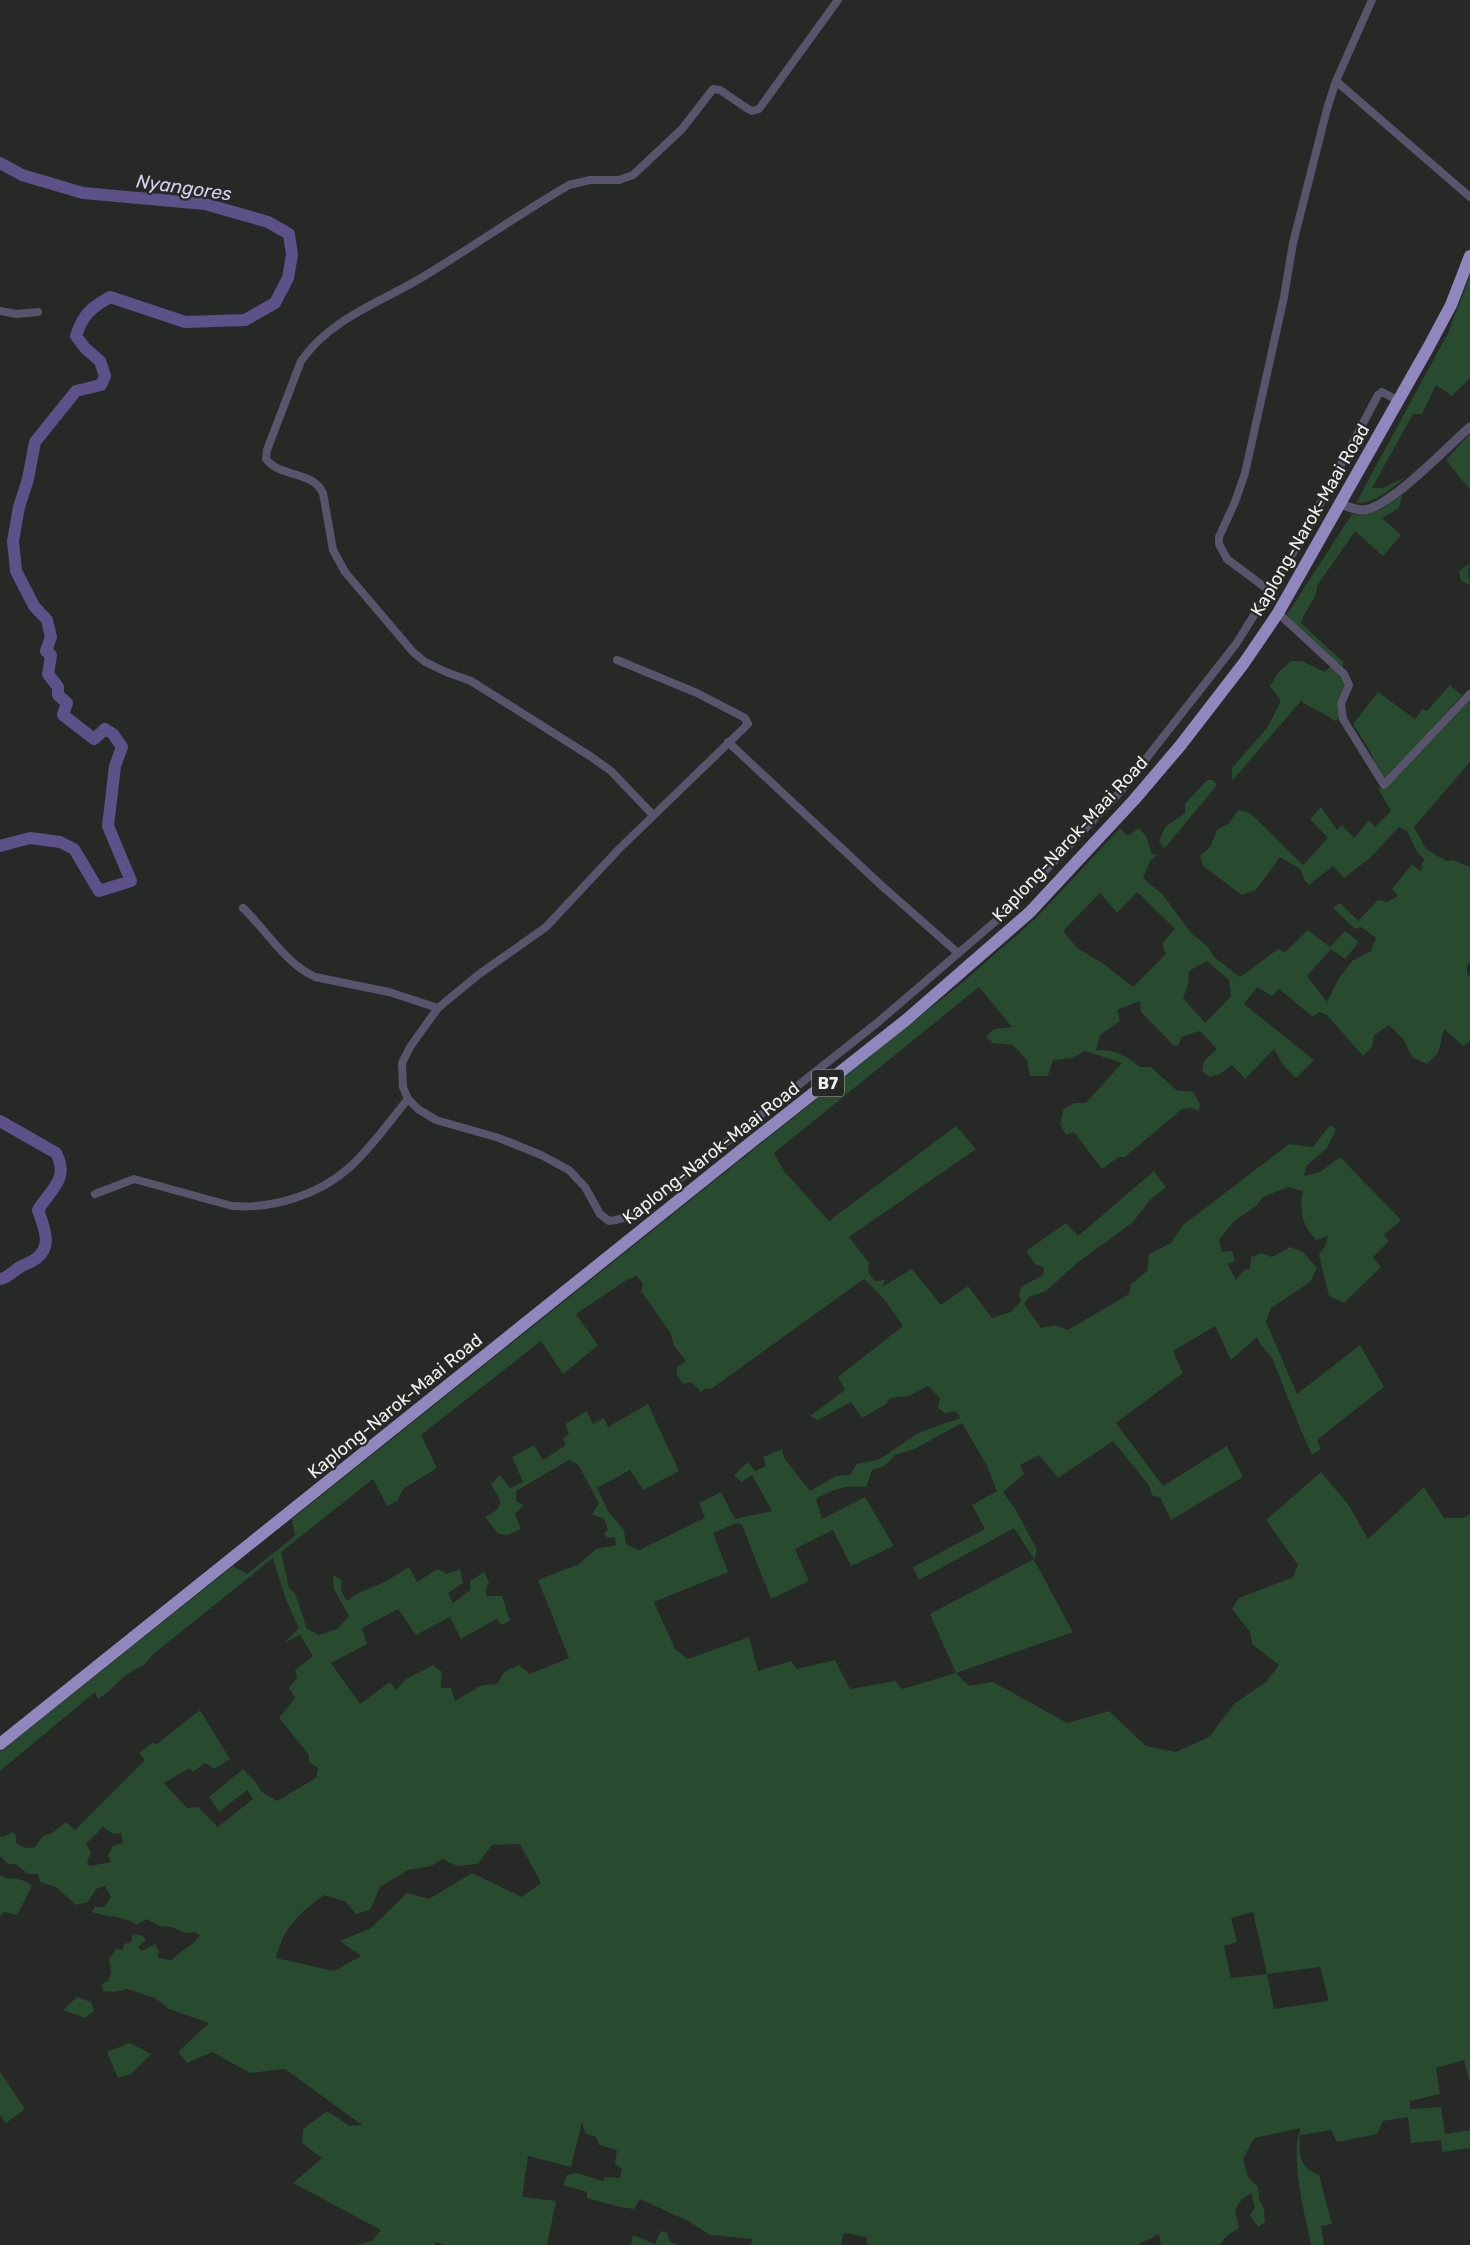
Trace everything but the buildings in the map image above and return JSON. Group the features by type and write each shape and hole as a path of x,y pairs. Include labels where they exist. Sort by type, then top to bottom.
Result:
{"highway":[{"name":"Kaplong-Narok-Maai Road","path":"0,1744 170,1606 906,1020 1030,912 1094,843 1195,728 1278,613 1399,401 1450,305 1470,256"}],"street":[{"path":"653,816 611,771 590,756 471,681 425,662 413,652 346,572 333,550 322,493 318,484 270,464 266,459 267,450 301,361 310,348 325,333 346,319 428,273 569,184 590,180 619,180 633,175 682,129 713,89 720,90 752,111 759,109 838,0"},
{"path":"1270,591 1227,559 1219,544 1219,537 1235,502 1245,473 1282,306 1293,243 1336,81 1372,0"},
{"path":"1336,81 1470,197"},
{"path":"0,311 17,314 38,312"},
{"path":"617,660 697,693 745,718 748,724 653,816 546,927 478,975 438,1008 410,1046 402,1063 403,1087 408,1099 436,1120 499,1138 541,1155 568,1170 585,1187 600,1214 609,1221 614,1221 646,1205 668,1189 876,1023 1004,914 1120,792 1227,658 1301,540 1376,397 1382,392 1399,401"},
{"path":"1341,504 1363,510 1377,505 1397,493 1470,427"},
{"path":"1278,613 1344,674 1349,685 1341,704 1343,718 1384,785 1470,694"},
{"path":"1179,718 1195,728"},
{"path":"728,742 882,886 958,953"},
{"path":"1082,830 1094,843"},
{"path":"243,908 274,944 304,971 315,977 389,992 438,1008"},
{"path":"95,1194 134,1179 232,1206 248,1207 287,1200 327,1183 350,1167 408,1099"}],"green space":[{"path":"1470,275 1470,378 1452,396 1436,385 1422,414 1413,414 1372,488 1383,488 1406,477 1377,498 1356,503 1449,331"},
{"path":"1470,434 1470,490 1446,460"},
{"path":"1402,495 1399,508 1382,518 1401,535 1383,556 1355,531 1317,586 1317,591 1301,623 1343,662 1343,669 1286,616 1352,514 1360,515 1373,512 1385,507"},
{"path":"1470,563 1468,572 1470,585 1461,581 1459,571"},
{"path":"1291,661 1302,661 1325,672 1331,665 1342,676 1345,684 1337,706 1339,718 1335,721 1301,701 1232,781 1232,768 1267,728 1281,701 1270,686 1278,673"},
{"path":"1450,685 1462,695 1386,780 1381,778 1370,751 1353,724 1378,692 1415,719 1422,709 1427,711"},
{"path":"1470,700 1470,762 1414,827 1426,849 1446,861 1453,860 1470,867 1470,962 1467,965 1467,974 1470,977 1470,1038 1469,1042 1463,1046 1444,1029 1438,1053 1427,1064 1412,1057 1404,1040 1389,1025 1374,1035 1372,1047 1363,1056 1327,1015 1319,1012 1313,1017 1279,989 1272,996 1257,987 1244,1004 1314,1060 1296,1078 1283,1065 1274,1049 1245,1079 1232,1065 1220,1074 1210,1077 1202,1071 1204,1061 1217,1049 1200,1031 1181,1037 1179,1045 1174,1046 1141,1012 1140,1001 1117,1010 1120,1021 1100,1035 1096,1050 1114,1052 1125,1056 1140,1067 1151,1067 1176,1090 1193,1092 1200,1104 1199,1111 1191,1108 1182,1109 1125,1157 1119,1157 1102,1169 1074,1132 1066,1135 1060,1124 1063,1110 1074,1103 1086,1103 1122,1063 1085,1051 1072,1058 1053,1060 1048,1076 1030,1076 1027,1060 1013,1045 993,1043 986,1037 994,1029 1012,1027 979,987 774,1153 784,1171 829,1221 956,1126 976,1149 849,1237 869,1263 868,1272 875,1281 885,1280 882,1287 912,1269 941,1305 968,1286 992,1318 1011,1312 1021,1301 1019,1294 1021,1287 1043,1275 1044,1268 1035,1264 1026,1251 1066,1223 1078,1236 1154,1171 1166,1187 1150,1200 1132,1223 1078,1262 1046,1291 1029,1297 1024,1304 1041,1328 1054,1325 1068,1330 1129,1294 1131,1284 1147,1271 1149,1254 1171,1243 1183,1225 1289,1144 1313,1147 1330,1125 1336,1129 1327,1148 1307,1165 1304,1176 1320,1172 1340,1157 1401,1220 1384,1235 1389,1241 1373,1257 1381,1267 1344,1303 1329,1296 1319,1255 1325,1246 1328,1236 1316,1240 1307,1229 1301,1206 1303,1191 1288,1187 1263,1197 1256,1206 1234,1221 1219,1240 1222,1252 1232,1251 1235,1260 1228,1265 1236,1280 1244,1270 1250,1269 1251,1257 1261,1253 1272,1257 1290,1247 1303,1252 1317,1268 1310,1282 1271,1308 1266,1322 1297,1394 1360,1345 1384,1387 1317,1440 1321,1449 1312,1455 1272,1358 1260,1344 1257,1337 1231,1360 1215,1326 1173,1351 1183,1373 1116,1423 1163,1486 1227,1446 1243,1477 1171,1520 1160,1497 1153,1496 1148,1484 1113,1441 1058,1478 1039,1455 1020,1465 1024,1474 1003,1492 1016,1510 1037,1550 1034,1560 1073,1632 956,1673 969,1686 993,1682 1067,1723 1109,1711 1146,1746 1176,1752 1209,1737 1234,1704 1267,1681 1279,1665 1252,1644 1250,1632 1232,1609 1239,1598 1293,1577 1298,1565 1266,1520 1321,1472 1348,1504 1368,1539 1424,1487 1444,1518 1463,1518 1470,1514 1470,2083 1464,2060 1436,2068 1440,2094 1410,2101 1410,2109 1441,2107 1445,2134 1470,2130 1470,2148 1442,2152 1441,2140 1411,2143 1408,2117 1383,2121 1377,2134 1337,2142 1331,2130 1300,2135 1301,2159 1307,2168 1319,2175 1332,2224 1321,2226 1324,2245 1311,2245 1302,2202 1297,2169 1298,2140 1301,2128 1254,2138 1243,2159 1248,2177 1258,2187 1259,2199 1264,2209 1265,2222 1258,2227 1250,2215 1255,2207 1251,2193 1242,2199 1235,2210 1239,2228 1228,2235 1219,2245 1161,2245 1159,2234 1137,2245 867,2245 867,2237 844,2233 841,2244 843,2245 751,2245 752,2239 710,2235 688,2221 640,2199 634,2209 620,2207 587,2198 587,2192 563,2185 567,2175 577,2173 603,2181 605,2177 620,2178 622,2169 615,2164 617,2150 599,2145 596,2137 585,2133 582,2122 571,2167 528,2156 522,2197 556,2201 547,2245 444,2245 436,2242 434,2245 355,2245 372,2241 381,2230 293,2183 322,2158 302,2143 303,2129 327,2111 350,2126 362,2125 285,2069 250,2073 212,2052 187,2063 178,2052 209,2023 169,2009 155,1998 127,1989 115,1992 103,1991 102,1984 108,1981 111,1972 109,1959 116,1949 123,1950 124,1944 131,1942 133,1934 143,1936 146,1940 138,1947 142,1951 155,1944 159,1951 158,1958 172,1960 200,1935 194,1932 186,1933 171,1927 160,1926 146,1919 137,1925 121,1918 92,1912 95,1907 104,1907 111,1897 105,1886 96,1889 88,1902 76,1905 56,1887 40,1882 38,1874 28,1874 16,1864 8,1864 0,1856 0,1836 2,1837 13,1832 16,1836 16,1843 25,1848 35,1847 43,1836 52,1833 66,1822 75,1830 145,1760 139,1753 152,1743 157,1744 200,1710 230,1759 214,1769 205,1763 193,1772 190,1768 164,1783 187,1808 198,1807 218,1827 253,1799 247,1790 219,1812 209,1797 243,1769 262,1792 277,1801 316,1778 318,1768 309,1762 309,1755 279,1718 295,1698 289,1688 297,1678 295,1670 313,1656 300,1635 284,1643 299,1628 286,1600 273,1558 152,1655 143,1665 128,1674 98,1699 95,1692 0,1771 0,1752 233,1566 247,1574 295,1536 292,1519 963,982 1036,918 1120,828 1127,836 1139,828 1146,836 1152,854 1157,855 1150,861 1143,878 1163,895 1191,933 1208,947 1214,957 1240,977 1278,949 1285,952 1308,930 1330,947 1345,931 1359,942 1345,959 1331,949 1307,976 1327,1002 1338,980 1352,961 1371,951 1376,938 1361,927 1355,929 1333,908 1340,903 1358,921 1378,900 1387,902 1398,896 1392,889 1412,864 1421,872 1422,863 1425,860 1417,852 1407,831 1399,827 1370,858 1344,878 1333,866 1309,885 1305,881 1300,869 1280,857 1256,890 1242,895 1203,866 1200,856 1210,847 1217,830 1229,823 1238,810 1250,813 1303,865 1328,838 1310,819 1321,807 1337,830 1342,825 1354,838 1369,820 1375,827 1391,811 1378,788 1383,789","holes":["1137,892 1175,929 1162,944 1166,954 1133,987 1104,964 1077,948 1063,931 1100,893 1117,913","1207,961 1229,980 1231,996 1205,1023 1183,998 1188,984 1189,971","637,1276 643,1284 641,1291 671,1334 674,1346 686,1361 677,1367 677,1375 683,1384 691,1382 701,1392 706,1388 711,1389 864,1279 884,1299 903,1326 838,1377 845,1390 810,1416 818,1420 851,1402 862,1418 886,1404 890,1398 909,1396 928,1386 940,1398 938,1408 945,1413 956,1411 960,1418 918,1433 880,1459 857,1464 850,1475 836,1476 810,1491 784,1458 782,1449 763,1457 766,1466 755,1471 748,1462 734,1475 741,1482 752,1475 772,1511 735,1519 721,1492 699,1503 705,1518 639,1550 626,1544 624,1530 608,1511 597,1488 630,1470 643,1490 679,1471 648,1404 608,1427 604,1418 593,1424 587,1411 565,1424 569,1434 563,1439 566,1445 543,1460 534,1445 512,1457 523,1482 510,1488 500,1475 491,1484 501,1502 497,1510 485,1517 498,1534 508,1535 521,1529 515,1514 524,1505 516,1501 516,1491 569,1460 578,1464 599,1504 592,1514 604,1519 608,1529 604,1534 608,1538 614,1537 617,1545 596,1549 579,1564 538,1580 569,1658 530,1674 519,1665 504,1672 497,1684 482,1685 455,1701 451,1688 441,1688 442,1672 433,1665 406,1679 396,1690 390,1682 360,1704 331,1663 367,1644 362,1628 398,1609 416,1635 450,1617 461,1639 497,1619 501,1625 510,1621 502,1596 487,1596 485,1591 489,1582 484,1572 470,1581 470,1590 453,1603 448,1593 463,1583 460,1569 447,1574 437,1569 417,1582 409,1567 383,1583 360,1592 347,1601 341,1590 342,1580 333,1575 334,1589 349,1616 337,1629 319,1635 307,1629 295,1593 289,1588 281,1552 373,1479 387,1506 397,1501 403,1489 437,1468 421,1435 541,1341 563,1374 598,1345 576,1314 628,1279","962,1423 987,1466 997,1491 972,1505 985,1529 913,1567 919,1580 1014,1528 1034,1559 930,1614 956,1673 902,1689 895,1681 850,1689 835,1660 797,1669 791,1661 758,1671 749,1637 688,1659 675,1649 654,1602 728,1572 713,1533 737,1523 742,1525 771,1599 809,1581 795,1549 833,1530 851,1566 894,1546 865,1497 822,1519 816,1499 840,1488 866,1487 872,1470 886,1465 895,1455 914,1449","103,1827 113,1834 121,1833 123,1843 113,1846 108,1855 111,1862 90,1866 87,1862 91,1852 86,1844","520,1844 541,1883 522,1897 472,1873 429,1899 407,1893 371,1928 340,1941 361,1956 334,1971 276,1958 283,1937 288,1929 307,1908 324,1895 346,1902 356,1914 370,1910 380,1887 408,1870 431,1866 443,1859 457,1866 478,1864 492,1845","1253,1912 1267,1974 1231,1978 1224,1946 1237,1942 1231,1918","1320,1967 1329,2001 1274,2009 1267,1974"]},
{"path":"1207,780 1213,780 1217,785 1164,849 1159,841 1165,827 1185,813 1185,804"},
{"path":"0,1875 24,1881 32,1886 17,1915 4,1912 0,1917"},
{"path":"77,1997 91,2002 94,2011 85,2018 63,2010"},
{"path":"130,2043 151,2054 131,2074 118,2078 107,2052"},
{"path":"0,2072 25,2109 6,2123 0,2115"},
{"path":"661,2231 667,2233 670,2242 679,2245 631,2245 633,2235 655,2244"}],"waterway":[{"name":"Nyangores","path":"0,163 22,175 83,193 205,204 268,222 289,234 292,255 288,278 275,303 245,320 185,322 110,297 88,312 82,322 76,336 85,348 100,361 105,376 101,385 76,391 35,442 28,479 19,507 13,541 16,571 34,606 47,620 51,637 46,651 51,655 48,674 58,687 58,695 67,703 63,715 94,739 105,729 113,734 122,747 115,766 108,826 131,881 99,891 74,849 60,842 30,838 0,846"},
{"name":"Nyangores","path":"0,1121 56,1153 61,1170 57,1184 38,1210 45,1230 46,1243 44,1249 34,1260 0,1279"}]}
